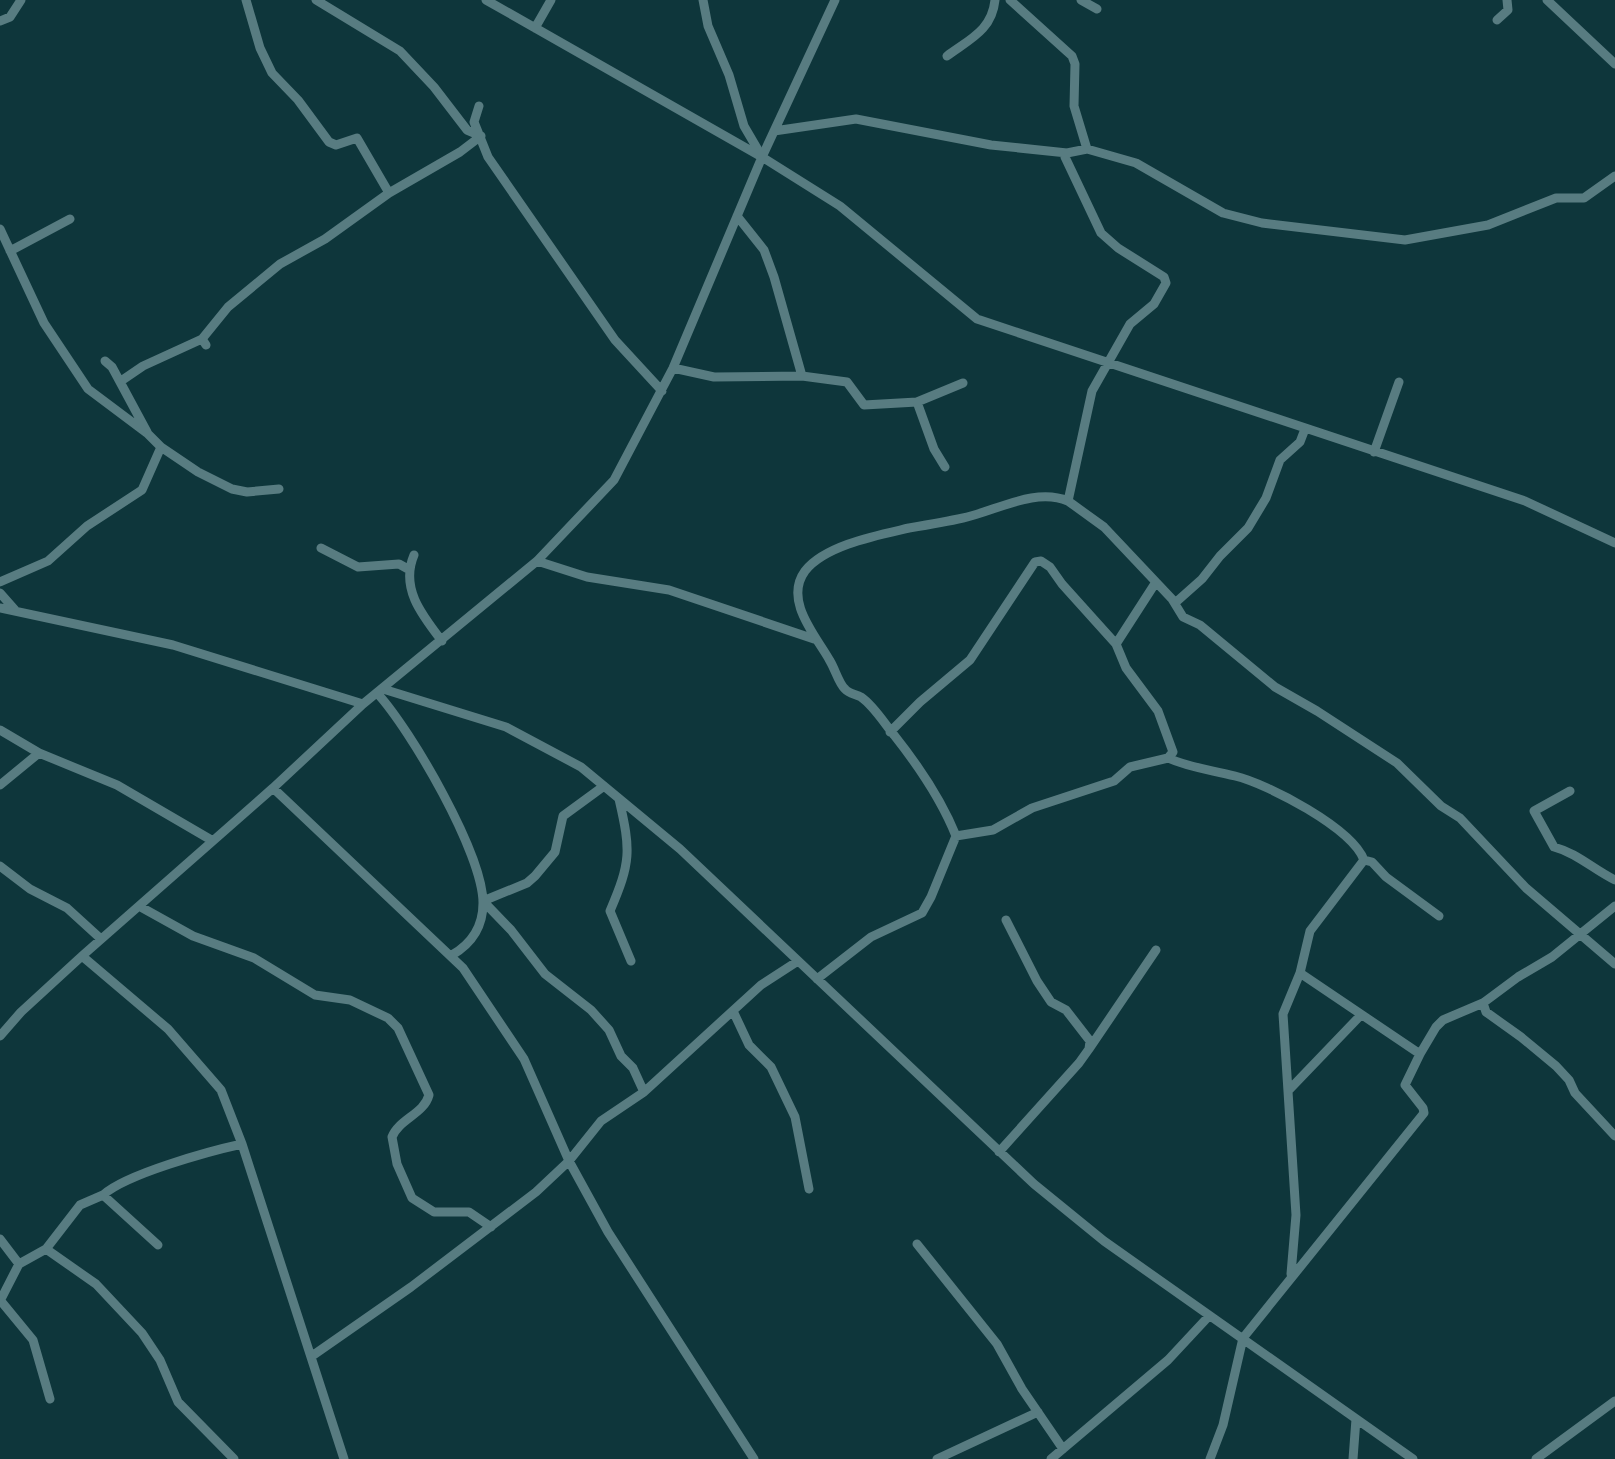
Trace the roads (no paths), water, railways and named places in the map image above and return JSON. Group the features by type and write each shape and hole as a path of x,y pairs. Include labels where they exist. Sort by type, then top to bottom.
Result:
{"street":[{"path":"0,21 10,17 21,0"},
{"path":"246,0 260,48 272,73 298,99 329,142 336,145 357,138 389,193"},
{"path":"316,0 400,51 434,87 468,130 481,136"},
{"path":"486,0 762,157 840,206 977,319 1525,501 1615,543"},
{"path":"535,28 550,0"},
{"path":"703,0 708,26 729,75 744,126 762,157"},
{"path":"0,1036 21,1012 82,956 273,788 363,704 537,561 614,480 673,368 736,216 835,0"},
{"path":"947,56 987,25 994,15 995,0"},
{"path":"1010,0 1072,56 1076,64 1074,106 1087,149"},
{"path":"1081,0 1097,9"},
{"path":"1497,20 1508,10 1507,0"},
{"path":"1547,0 1615,64"},
{"path":"478,106 474,122 488,157 576,287 615,340 662,391"},
{"path":"774,131 856,119 991,145 1067,153 1087,149 1136,164 1222,213 1262,223 1405,240 1488,225 1556,198 1584,198 1615,176"},
{"path":"121,381 143,366 204,342 228,307 270,272 325,239 389,193 460,152 481,136"},
{"path":"1067,153 1065,157 1072,174 1101,233 1118,248 1164,277 1166,284 1154,304 1130,324 1088,401 1068,501"},
{"path":"736,216 764,250 802,376"},
{"path":"10,250 70,219"},
{"path":"0,229 44,323 88,389 148,434 161,447 198,472 232,489 247,492 279,489"},
{"path":"105,361 121,381 148,434"},
{"path":"673,368 714,377 802,376 847,382 864,405 917,402 963,383"},
{"path":"1374,452 1399,382"},
{"path":"917,402 934,449 945,466"},
{"path":"1174,603 1202,579 1220,556 1248,528 1266,498 1280,460 1300,441 1305,429"},
{"path":"0,582 48,561 87,526 142,490 161,447"},
{"path":"818,979 871,937 921,913 932,897 956,836 940,805 890,732 861,697 844,689 822,648 814,639 799,603 805,571 819,559 868,537 964,518 1011,503 1048,495 1068,501 1104,527 1156,582 1183,617 1200,625 1275,687 1317,711 1397,764 1441,806 1460,818 1497,860 1615,964"},
{"path":"321,548 358,567 399,564 408,569"},
{"path":"414,555 408,569 408,581 413,598 421,614 442,641"},
{"path":"537,561 587,577 669,590 814,639"},
{"path":"890,732 920,702 970,660 1035,562 1041,561 1050,567 1062,584 1116,644 1126,668 1158,711 1173,752 1168,758"},
{"path":"1116,644 1156,582"},
{"path":"0,594 15,610"},
{"path":"0,608 173,645 363,704"},
{"path":"380,691 506,727 561,755 604,786 680,849 1034,1184 1104,1241 1413,1459"},
{"path":"380,691 424,757 480,874 483,901 479,924 466,947 452,955"},
{"path":"0,730 39,753 117,785 213,841"},
{"path":"0,785 39,753"},
{"path":"956,836 993,830 1032,808 1092,786 1114,781 1130,767 1168,758 1193,767 1205,768 1218,774 1256,783 1303,806 1349,838 1360,850 1364,860"},
{"path":"483,901 527,883 555,852 563,816 604,786"},
{"path":"273,788 452,955 524,1059 569,1161 608,1232 754,1459"},
{"path":"1570,791 1534,811 1554,847 1572,852 1592,869 1615,880"},
{"path":"620,800 628,839 626,872 610,911 631,961"},
{"path":"1364,860 1372,862 1386,877 1439,916"},
{"path":"1291,1275 1296,1215 1283,1014 1300,973 1310,931 1364,860"},
{"path":"0,866 30,889 67,908 101,939"},
{"path":"483,901 511,930 545,974 603,1022 621,1056 633,1068 644,1092"},
{"path":"139,906 193,936 254,958 315,995 350,1000 388,1018 398,1028 429,1095 424,1105 393,1132 392,1137 396,1164 412,1198 434,1212 469,1212 491,1227"},
{"path":"1210,1459 1223,1425 1243,1338 1254,1327 1291,1275 1424,1113 1405,1085 1436,1027 1443,1020 1483,1003 1518,977 1552,957 1615,906"},
{"path":"1006,920 1037,981 1051,1002 1066,1010 1090,1041 1089,1049"},
{"path":"999,1152 1089,1049 1156,950"},
{"path":"82,956 168,1029 221,1090 242,1144 344,1459"},
{"path":"312,1356 536,1192 569,1161 601,1121 644,1092 761,985 798,961"},
{"path":"1300,973 1420,1054"},
{"path":"1483,1003 1485,1012 1521,1037 1556,1066 1569,1080 1575,1092 1615,1136"},
{"path":"733,1011 749,1045 771,1067 795,1117 808,1189"},
{"path":"1288,1091 1361,1016"},
{"path":"50,1399 33,1340 1,1301 19,1264 46,1249 75,1209 104,1195 111,1188 167,1166 242,1144"},
{"path":"104,1195 158,1245"},
{"path":"0,1239 19,1264"},
{"path":"917,1244 997,1344 1063,1449"},
{"path":"46,1249 96,1284 142,1334 160,1360 178,1402 234,1459"},
{"path":"1051,1459 1168,1360 1209,1316"},
{"path":"1536,1459 1615,1401"},
{"path":"937,1459 1038,1412"},
{"path":"1353,1459 1356,1419"}]}
